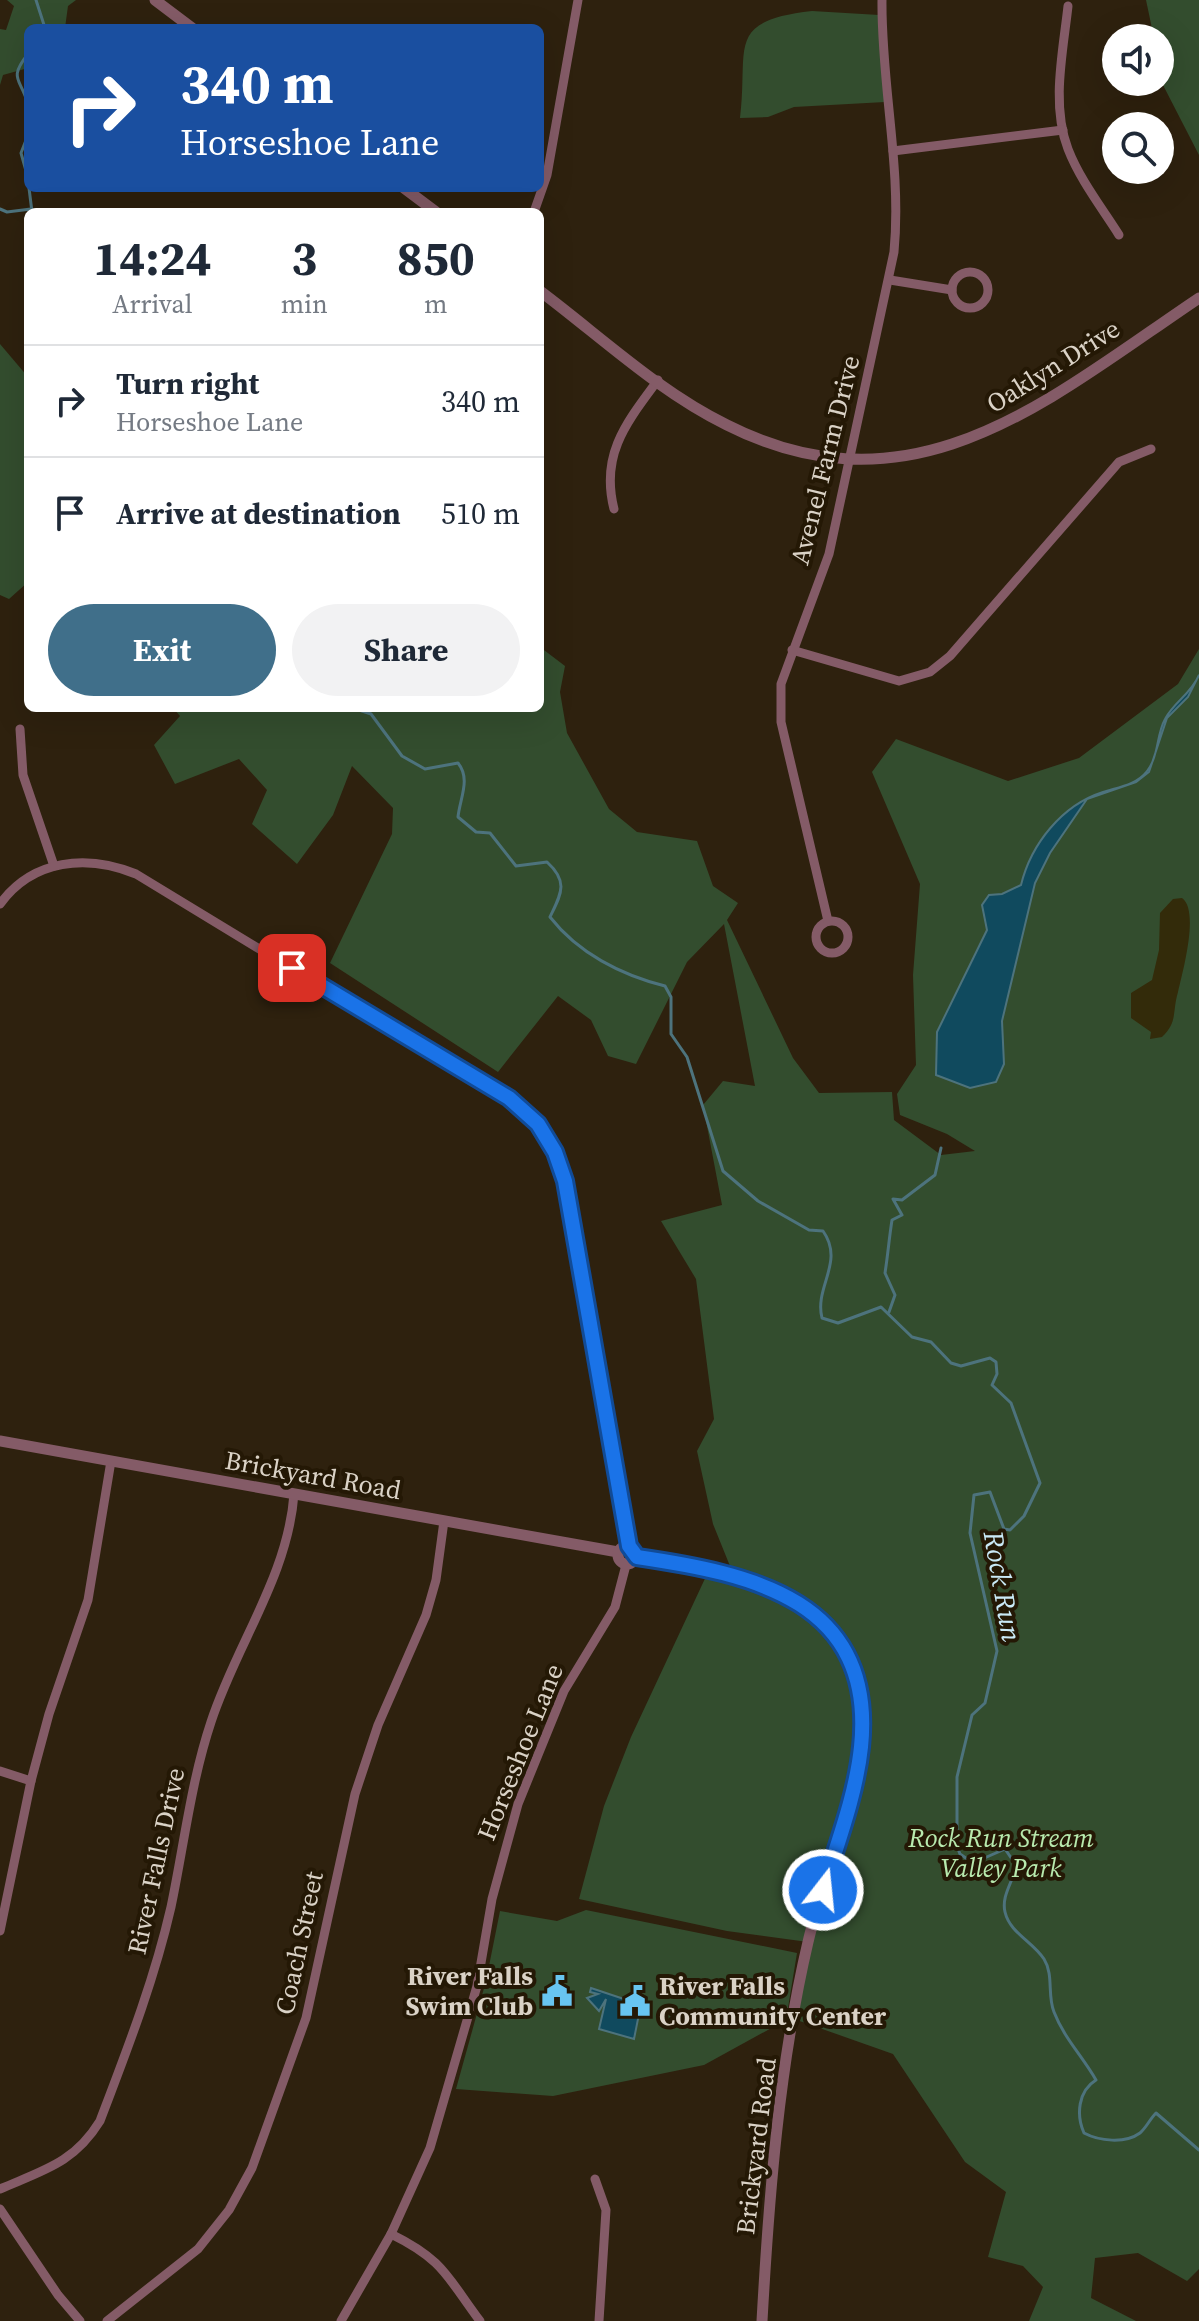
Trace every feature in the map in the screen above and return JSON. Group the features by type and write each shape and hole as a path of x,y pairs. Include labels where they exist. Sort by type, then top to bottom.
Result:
{"street":[{"path":"155,0 187,24"},
{"path":"544,184 578,0"},
{"name":"Avenel Farm Drive","path":"828,921 781,722 781,684 829,554 890,280 897,217 882,37 882,0"},
{"path":"1068,6 1061,70 1063,130 1081,175 1119,235"},
{"path":"893,151 1063,130"},
{"path":"409,192 431,208"},
{"path":"966,272 984,277 989,289 982,304 971,308 960,305 952,290 956,278 966,272"},
{"path":"890,280 952,290"},
{"name":"Oaklyn Drive","path":"544,294 658,380 725,425 804,454 851,459 934,450 963,443 1001,427 1199,298"},
{"path":"614,509 608,485 612,455 630,418 658,380"},
{"path":"792,650 899,681 930,672 950,656 1119,462 1151,449"},
{"path":"20,729 23,775 54,866"},
{"path":"0,904 28,877 54,866 87,860 136,874 509,1098 538,1124 555,1152 565,1181 624,1549 620,1561 626,1565 637,1557 624,1549"},
{"name":"Brickyard Road","path":"0,1441 444,1521 624,1549"},
{"path":"0,1931 31,1781 49,1714 88,1600 111,1461"},
{"name":"River Falls Drive","path":"0,2189 68,2160 87,2142 100,2121 158,1960 190,1797 211,1722 238,1651 283,1558 291,1530 294,1494"},
{"name":"Coach Street","path":"107,2321 198,2249 229,2210 252,2168 306,2018 355,1794 378,1725 426,1615 436,1580 444,1521"},
{"name":"Brickyard Road","path":"637,1557 734,1577 771,1588 807,1607 831,1627 847,1650 858,1675 861,1748 850,1801 808,1942 798,1996 769,2201 762,2321"},
{"name":"Horseshoe Lane","path":"341,2321 391,2234 430,2148 477,1986 498,1876 518,1804 564,1691 615,1607 626,1565"},
{"path":"0,1771 31,1781"},
{"path":"595,2179 606,2210 599,2321"},
{"path":"0,2209 58,2295 80,2321"},
{"path":"391,2234 438,2262 480,2321"}],"green space":[{"path":"7,0 76,0 68,6 66,24 24,24 24,69 3,75 0,85 0,29 6,30 14,6"},
{"path":"1146,0 1199,0 1199,155 1169,96 1174,96 1174,24 1151,24"},
{"path":"812,11 879,15 885,102 794,107 768,117 740,118 746,42 753,31 765,22"},
{"path":"0,344 24,372 24,586 9,599 0,595"},
{"name":"Rock Run Stream Valley Park","path":"1199,649 1199,2269 1187,2281 1138,2253 1095,2258 1091,2298 1136,2321 1029,2321 1043,2287 1023,2266 988,2257 1006,2192 965,2162 893,2054 794,2019 808,1942 727,1931 579,1899 604,1806 631,1737 709,1570 734,1576 713,1524 697,1451 714,1419 696,1279 661,1221 722,1205 703,1105 723,1081 755,1086 724,924 687,962 636,1064 608,1056 591,1020 558,996 498,1072 330,963 392,834 393,808 352,766 333,815 297,864 252,824 267,790 239,759 175,784 154,745 180,716 176,712 544,712 544,650 565,666 560,692 567,733 609,809 637,832 697,841 713,886 738,903 727,920 793,1058 819,1093 892,1092 894,1120 941,1155 975,1151 947,1134 900,1115 897,1094 916,1065 913,975 920,884 872,772 896,739 1008,781 1079,758 1178,684"},
{"name":"River Falls Community Center","path":"586,1910 797,1953 786,2020 704,2065 553,2096 456,2089 486,1981 500,1911 557,1921"}],"sand":[{"path":"1182,898 1187,904 1190,926 1174,1016 1162,1037 1150,1039 1151,1032 1131,1018 1131,993 1152,980 1159,950 1160,913 1173,899"}],"water":[{"path":"1199,675 1188,697 1167,718 1155,753 1165,719 1192,688"},
{"path":"1153,761 1149,772 1136,782 1087,799 1050,853 1035,883 1002,1021 1004,1064 996,1082 970,1088 936,1075 937,1032 987,930 982,905 989,895 1002,894 1021,885 1032,855 1062,816 1088,798 1138,779"},
{"path":"591,1988 627,2000 628,2010 639,2014 634,2039 599,2029 606,1999 599,2011 587,1998 598,1994 590,1992"}],"waterway":[{"name":"Rock Run","path":"36,0 44,24"},
{"name":"Rock Run","path":"24,60 17,75 24,94"},
{"name":"Rock Run","path":"24,145 21,153 24,164"},
{"name":"Rock Run","path":"30,192 32,208"},
{"path":"0,209 7,212 24,210"},
{"name":"Rock Run","path":"365,712 371,714 402,756 425,769 458,763 464,776 458,817 476,832 490,833 516,866 547,862 554,869 561,888 550,917 561,930 602,961 632,976 665,986 671,997 671,1034 687,1057 723,1171 758,1201 809,1230 823,1231 829,1242 830,1264 822,1296 822,1318 838,1323 881,1307 912,1337 931,1342 951,1363 961,1366 990,1358 996,1362 997,1374 992,1385 1011,1403 1040,1483 1024,1516 1010,1530 1004,1529 990,1492 974,1495 970,1533 997,1651 985,1703 972,1715 957,1777 957,1846 960,1854 973,1863 1005,1849 1016,1865 1005,1900 1005,1912 1016,1931 1044,1959 1049,1972 1054,2012 1096,2080 1085,2090 1080,2104 1084,2133 1104,2139 1127,2139 1140,2133 1156,2113 1199,2150"},
{"path":"889,1312 895,1295 885,1273 890,1234 892,1220 902,1215 893,1199 902,1200 935,1175 941,1148"}],"place":[{"name":"River Falls Swim Club","path":"557,1991"},
{"name":"River Falls Community Center","path":"635,2001"}],"route":[{"path":"292,968 509,1098 538,1124 555,1152 571,1212 629,1546 635,1550 637,1557 709,1570 771,1588 807,1607 831,1627 847,1650 858,1675 862,1707 861,1748 850,1801 823,1890"}]}
